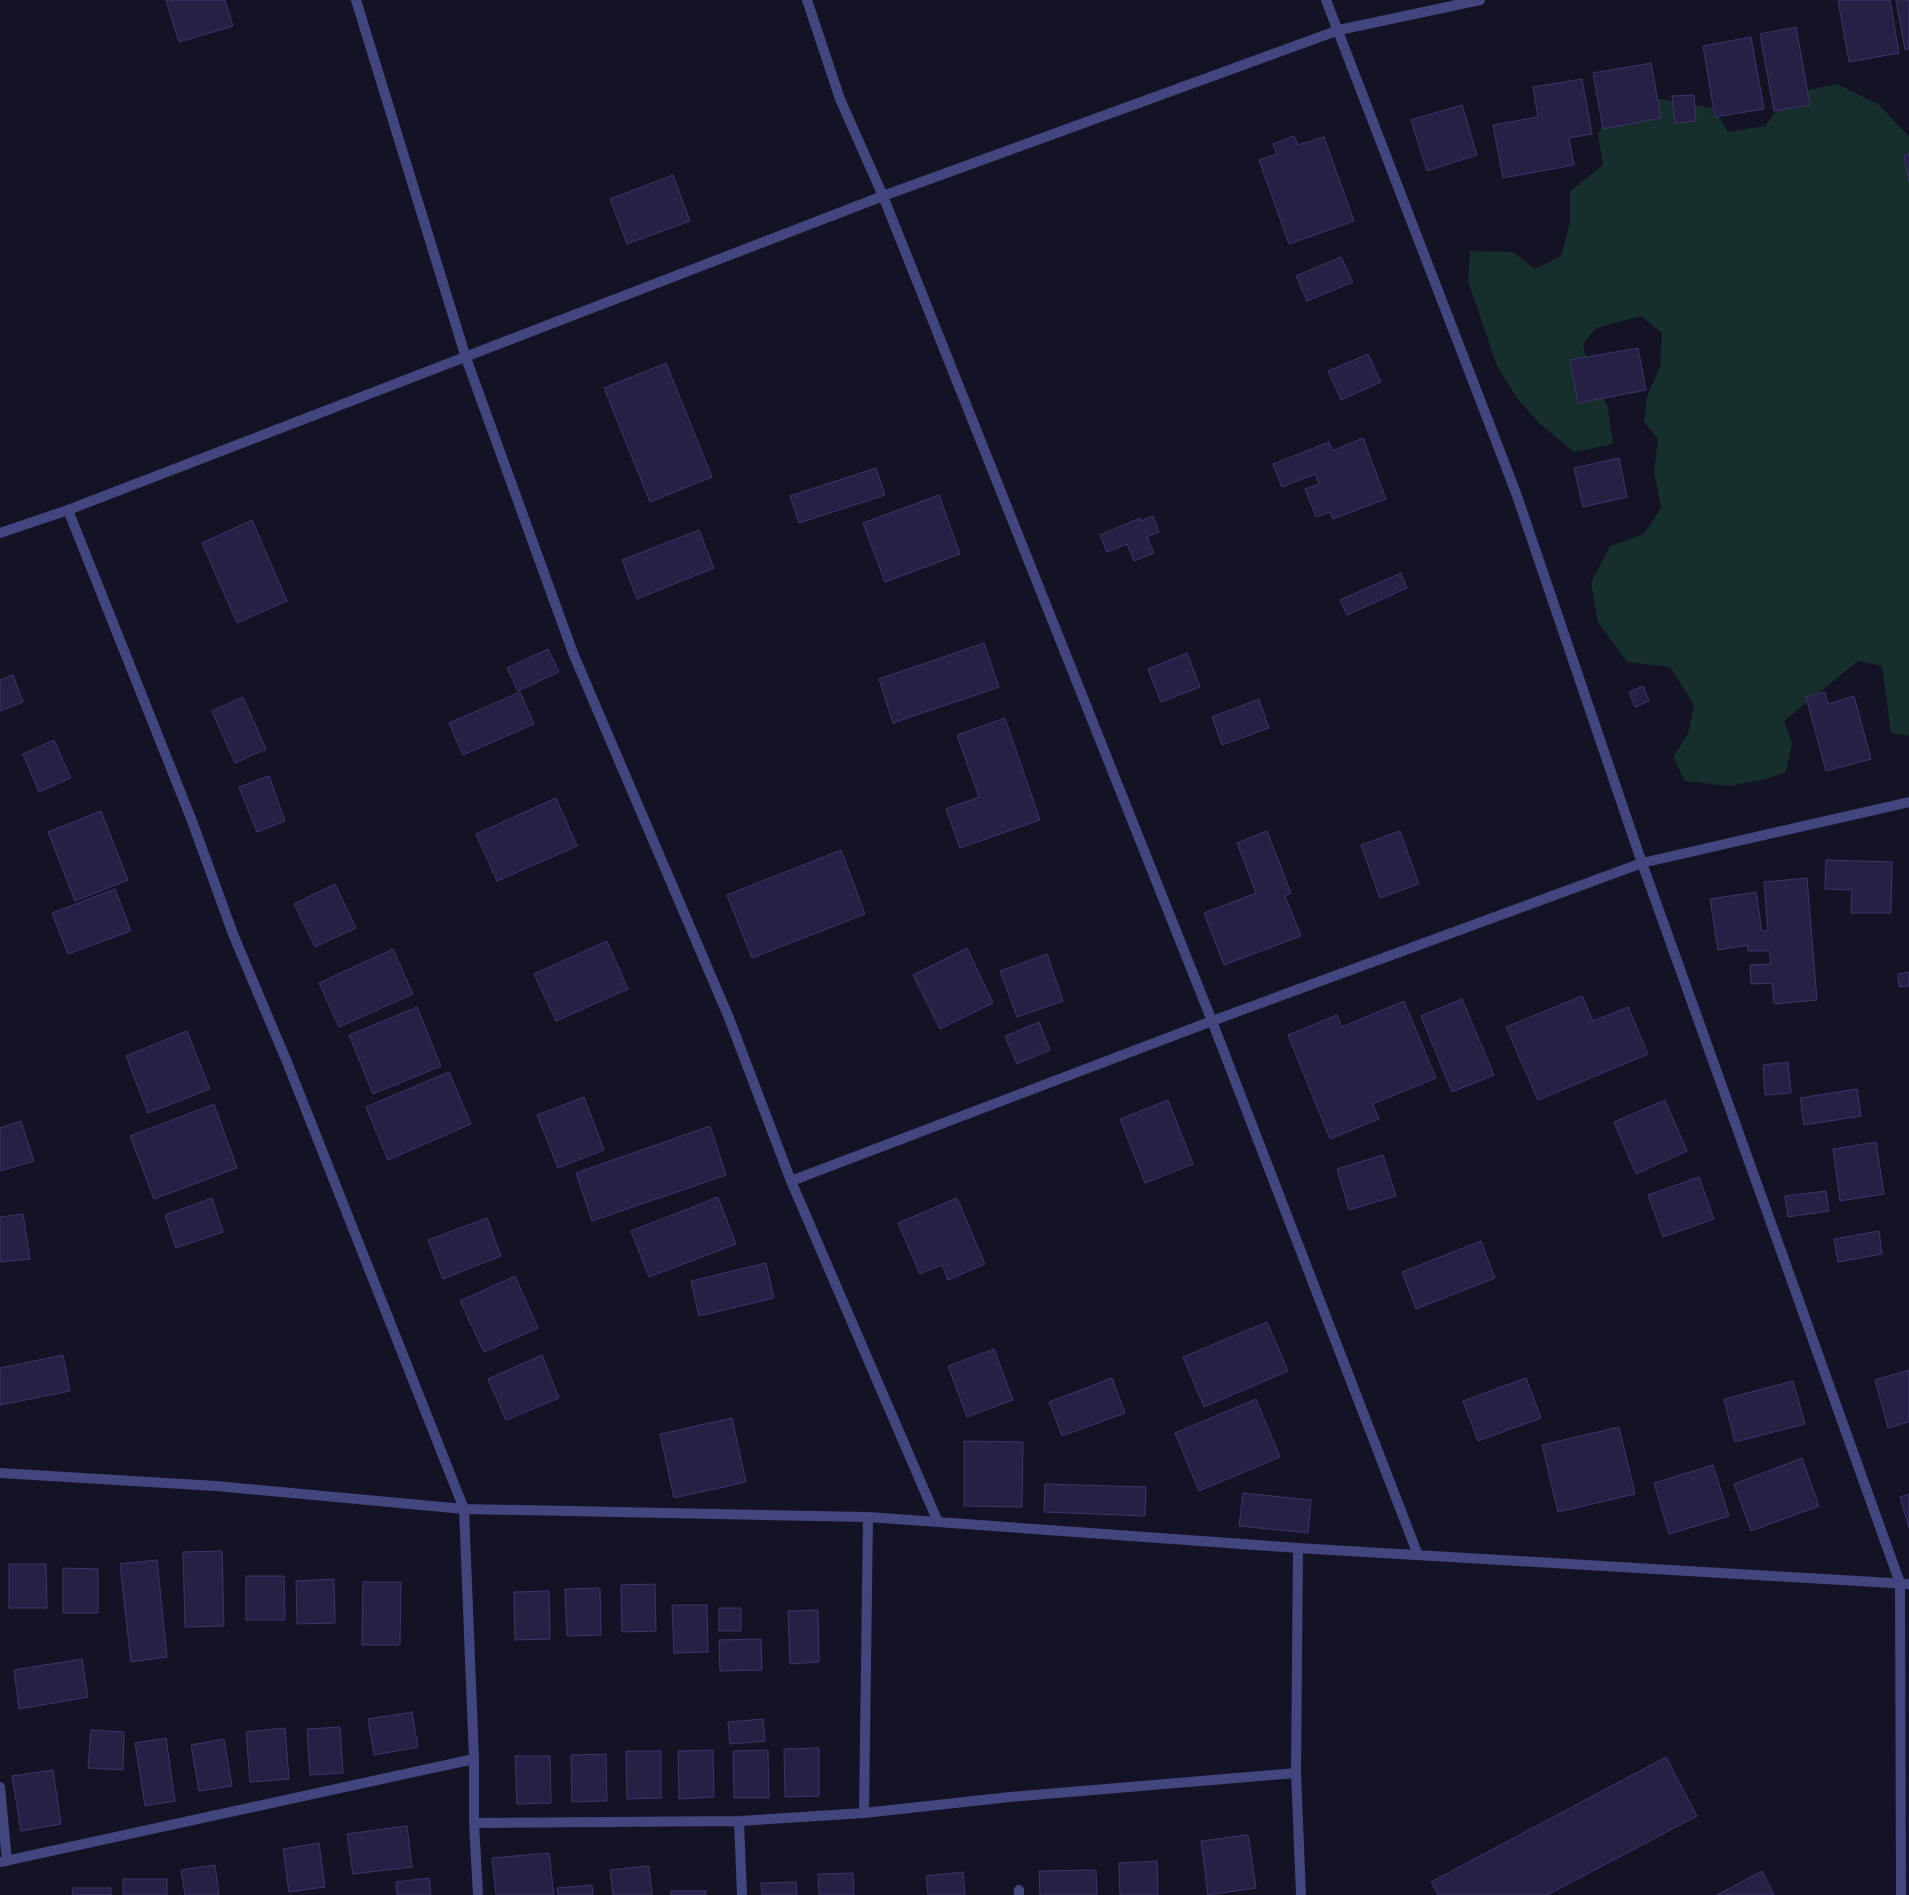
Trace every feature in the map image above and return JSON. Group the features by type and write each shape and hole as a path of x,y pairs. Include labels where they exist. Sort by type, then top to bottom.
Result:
{"street":[{"path":"356,0 466,358 573,653 728,1018 791,1181 938,1522"},
{"path":"806,0 840,100 883,196 1212,1021 1418,1555"},
{"path":"1326,0 1516,493 1642,863 1904,1583 1901,1895"},
{"path":"0,533 68,510 883,196 1339,30 1480,0"},
{"path":"68,510 192,820 233,934 287,1062 464,1509 478,1895"},
{"path":"791,1181 1212,1021 1642,863 1909,802"},
{"path":"0,1473 216,1486 464,1509 868,1517 1298,1548 1904,1583"},
{"path":"864,1813 868,1517"},
{"path":"1298,1548 1296,1773 1300,1895"},
{"path":"0,1787 4,1861 474,1759"},
{"path":"474,1822 739,1821 864,1813 1010,1797 1296,1773"},
{"path":"739,1821 742,1895"}],"green space":[{"path":"1837,84 1878,104 1909,136 1909,736 1891,733 1882,666 1858,661 1784,721 1792,743 1786,772 1766,779 1730,786 1685,781 1673,757 1688,734 1694,705 1670,667 1627,662 1598,622 1591,583 1610,546 1644,534 1661,508 1654,471 1658,439 1644,422 1647,396 1660,367 1662,333 1641,316 1596,328 1583,344 1590,373 1608,407 1613,444 1574,452 1539,423 1516,397 1497,366 1468,281 1470,251 1513,252 1535,269 1561,256 1570,223 1570,191 1603,165 1598,134 1620,92 1713,108 1728,132 1765,126 1790,94"}],"building":[{"path":"166,0 225,0 233,26 179,42"},
{"path":"1838,0 1890,0 1899,53 1849,62"},
{"path":"1896,0 1909,0 1909,49 1905,50"},
{"path":"1796,27 1810,105 1774,111 1760,34"},
{"path":"1751,37 1764,109 1715,117 1703,46"},
{"path":"1651,63 1661,118 1603,129 1593,73"},
{"path":"1582,79 1592,134 1569,138 1574,165 1503,178 1493,125 1538,117 1533,87"},
{"path":"1694,95 1696,121 1675,123 1672,96"},
{"path":"1462,105 1477,155 1427,171 1411,120"},
{"path":"1294,136 1298,145 1324,137 1354,221 1289,244 1259,160 1277,154 1273,144"},
{"path":"1909,154 1909,182 1904,155"},
{"path":"673,175 690,221 627,244 610,199"},
{"path":"1341,257 1353,282 1307,301 1296,276"},
{"path":"1638,348 1646,390 1578,403 1570,360"},
{"path":"1368,354 1381,382 1341,400 1328,371"},
{"path":"666,363 712,477 650,502 604,388"},
{"path":"1363,438 1386,499 1333,519 1330,512 1316,517 1305,489 1319,484 1315,474 1282,487 1273,464 1329,442 1332,451"},
{"path":"1619,458 1627,497 1583,507 1574,468"},
{"path":"876,468 885,495 799,523 790,496"},
{"path":"939,495 960,554 885,582 863,523"},
{"path":"1153,516 1159,532 1147,537 1154,553 1134,561 1127,544 1107,552 1100,535 1140,518 1141,521"},
{"path":"252,520 287,601 237,623 202,543"},
{"path":"699,530 714,568 637,599 622,560"},
{"path":"1401,573 1407,588 1347,615 1340,600"},
{"path":"984,643 999,687 893,723 879,679"},
{"path":"548,649 559,672 518,691 507,668"},
{"path":"1187,653 1200,687 1161,702 1148,669"},
{"path":"13,675 23,702 0,711 0,680"},
{"path":"1643,686 1649,701 1635,707 1629,692"},
{"path":"520,692 534,724 463,755 449,723"},
{"path":"1825,692 1828,704 1854,696 1871,759 1826,771 1806,697"},
{"path":"243,697 266,749 235,763 212,711"},
{"path":"1259,699 1269,728 1222,745 1212,717"},
{"path":"1005,718 1040,820 960,848 946,809 979,797 957,735"},
{"path":"54,740 71,778 39,792 23,754"},
{"path":"269,776 285,821 257,832 239,787"},
{"path":"556,798 577,846 497,881 476,834"},
{"path":"101,811 128,880 75,901 48,832"},
{"path":"1267,831 1291,893 1285,896 1301,936 1224,965 1204,913 1256,893 1237,843"},
{"path":"1400,831 1419,884 1380,898 1361,845"},
{"path":"841,850 865,914 752,958 727,895"},
{"path":"1826,860 1892,862 1891,913 1851,913 1852,890 1825,889"},
{"path":"1807,878 1817,1000 1774,1004 1772,983 1751,984 1750,965 1771,964 1769,951 1748,951 1748,945 1718,950 1710,899 1756,892 1762,931 1768,931 1764,882"},
{"path":"335,884 356,928 315,947 294,904"},
{"path":"115,889 131,931 68,954 52,913"},
{"path":"607,941 628,989 556,1021 534,974"},
{"path":"967,948 993,1003 940,1029 913,975"},
{"path":"393,949 413,994 339,1027 319,983"},
{"path":"1047,954 1063,1001 1017,1017 1000,971"},
{"path":"1909,972 1909,986 1899,987 1898,974"},
{"path":"1582,996 1593,1021 1628,1007 1648,1054 1538,1100 1506,1027"},
{"path":"1462,999 1494,1075 1452,1092 1421,1016"},
{"path":"1404,1001 1436,1078 1373,1104 1379,1119 1330,1139 1288,1035 1337,1015 1342,1027"},
{"path":"417,1007 441,1066 373,1094 349,1035"},
{"path":"1039,1022 1050,1050 1017,1064 1005,1036"},
{"path":"187,1031 210,1089 148,1113 126,1056"},
{"path":"1788,1062 1791,1093 1765,1095 1763,1065"},
{"path":"449,1072 471,1124 388,1160 366,1107"},
{"path":"1857,1089 1861,1116 1804,1125 1800,1098"},
{"path":"584,1097 604,1150 558,1168 537,1115"},
{"path":"1168,1100 1193,1164 1145,1183 1120,1119"},
{"path":"1665,1100 1687,1151 1636,1174 1614,1122"},
{"path":"214,1104 237,1168 154,1199 130,1136"},
{"path":"21,1121 34,1161 0,1171 0,1128"},
{"path":"710,1126 726,1175 592,1221 576,1173"},
{"path":"1876,1142 1884,1194 1840,1201 1833,1149"},
{"path":"1383,1155 1396,1196 1349,1210 1337,1169"},
{"path":"1699,1177 1714,1219 1663,1237 1648,1195"},
{"path":"1826,1191 1829,1211 1788,1217 1785,1196"},
{"path":"718,1197 736,1244 649,1277 631,1231"},
{"path":"212,1198 223,1232 176,1248 165,1215"},
{"path":"957,1198 985,1264 948,1280 942,1265 920,1274 898,1223"},
{"path":"23,1214 30,1259 0,1262 0,1217"},
{"path":"487,1218 501,1256 443,1279 428,1240"},
{"path":"1879,1231 1882,1254 1838,1262 1834,1239"},
{"path":"1481,1241 1495,1278 1416,1309 1402,1272"},
{"path":"766,1263 774,1298 699,1316 691,1281"},
{"path":"515,1276 538,1328 484,1352 460,1301"},
{"path":"1267,1322 1288,1371 1204,1407 1183,1357"},
{"path":"994,1349 1013,1400 967,1417 948,1366"},
{"path":"63,1355 70,1391 0,1405 0,1368"},
{"path":"542,1355 559,1398 506,1420 488,1379"},
{"path":"1909,1370 1909,1422 1888,1428 1875,1380"},
{"path":"1112,1378 1125,1413 1062,1436 1049,1402"},
{"path":"1526,1378 1541,1418 1478,1441 1463,1401"},
{"path":"1793,1381 1805,1424 1735,1442 1724,1399"},
{"path":"1256,1399 1280,1457 1199,1491 1175,1433"},
{"path":"732,1418 746,1482 674,1498 660,1434"},
{"path":"1619,1427 1635,1494 1558,1512 1542,1445"},
{"path":"964,1441 1023,1442 1022,1507 964,1506"},
{"path":"1802,1458 1819,1506 1751,1531 1734,1484"},
{"path":"1713,1465 1729,1516 1669,1534 1654,1483"},
{"path":"1045,1484 1146,1487 1145,1516 1044,1512"},
{"path":"1243,1493 1311,1500 1308,1533 1239,1526"},
{"path":"1909,1494 1909,1528 1900,1497"},
{"path":"222,1551 224,1626 185,1627 183,1552"},
{"path":"157,1560 167,1657 131,1662 120,1564"},
{"path":"9,1564 46,1564 47,1608 9,1608"},
{"path":"63,1568 98,1569 98,1613 63,1613"},
{"path":"246,1576 284,1576 285,1620 246,1620"},
{"path":"334,1579 335,1623 297,1624 296,1581"},
{"path":"363,1582 401,1582 400,1645 362,1645"},
{"path":"655,1584 656,1631 622,1632 621,1585"},
{"path":"600,1588 601,1635 567,1636 565,1589"},
{"path":"549,1591 550,1639 515,1640 514,1592"},
{"path":"672,1605 707,1605 708,1652 674,1653"},
{"path":"719,1608 741,1608 741,1631 719,1631"},
{"path":"818,1610 819,1662 790,1664 788,1611"},
{"path":"761,1639 762,1670 720,1671 719,1640"},
{"path":"82,1659 88,1697 19,1709 14,1670"},
{"path":"412,1712 418,1747 374,1755 368,1719"},
{"path":"763,1719 765,1741 730,1744 728,1722"},
{"path":"340,1727 343,1773 310,1775 307,1729"},
{"path":"285,1728 289,1779 250,1782 246,1732"},
{"path":"91,1730 124,1732 123,1770 88,1768"},
{"path":"166,1738 175,1801 145,1806 135,1743"},
{"path":"224,1739 232,1786 199,1791 191,1745"},
{"path":"819,1748 819,1796 785,1797 784,1749"},
{"path":"713,1750 714,1797 679,1799 678,1751"},
{"path":"768,1750 769,1798 734,1798 733,1751"},
{"path":"626,1751 661,1751 661,1798 627,1799"},
{"path":"606,1754 607,1801 572,1802 571,1755"},
{"path":"515,1756 550,1756 551,1803 517,1804"},
{"path":"1666,1757 1697,1816 1547,1895 1438,1895 1431,1882"},
{"path":"53,1770 61,1824 21,1831 12,1776"},
{"path":"407,1826 412,1867 353,1874 347,1834"},
{"path":"1248,1835 1256,1888 1208,1895 1201,1841"},
{"path":"319,1843 325,1887 289,1892 283,1849"},
{"path":"549,1853 554,1895 496,1895 492,1858"},
{"path":"1157,1861 1158,1895 1120,1895 1119,1863"},
{"path":"215,1865 219,1895 185,1895 181,1870"},
{"path":"649,1866 652,1895 613,1895 610,1870"},
{"path":"1096,1870 1097,1895 1040,1895 1039,1871"},
{"path":"1762,1871 1774,1895 1717,1895"},
{"path":"963,1872 965,1895 928,1895 926,1876"},
{"path":"853,1873 854,1895 819,1895 818,1874"},
{"path":"429,1878 431,1895 397,1895 396,1882"},
{"path":"123,1879 167,1879 167,1895 123,1895"},
{"path":"796,1882 797,1895 762,1895 761,1883"},
{"path":"592,1885 593,1895 558,1895 557,1888"},
{"path":"72,1888 111,1888 111,1895 73,1895"},
{"path":"671,1891 706,1891 706,1895 671,1895"}]}
